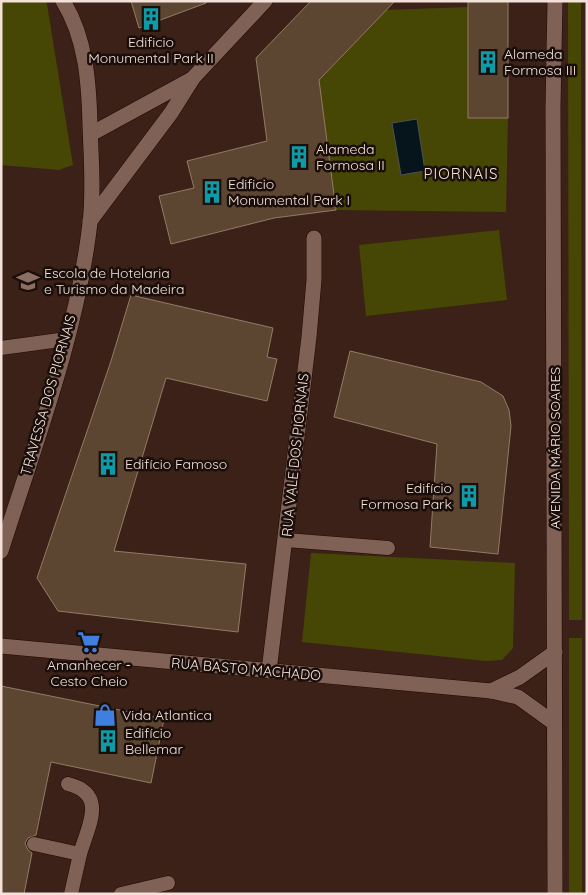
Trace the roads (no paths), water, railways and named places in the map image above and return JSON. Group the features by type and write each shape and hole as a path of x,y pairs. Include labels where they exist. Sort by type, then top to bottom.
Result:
{"street":[{"name":"TRAVESSA DOS PIORNAIS","path":"1,551 67,339 90,221 91,134 87,72 74,18 64,1"},
{"path":"90,221 171,113 193,78 265,1"},
{"name":"AVENIDA MÁRIO SOARES","path":"555,1 553,107 555,894"},
{"path":"91,134 164,96 193,78"},
{"name":"RUA VALE DOS PIORNAIS","path":"269,671 309,337 314,280 314,238"},
{"name":"RUA BASTO MACHADO","path":"1,646 491,691 518,697 554,722"},
{"path":"491,691 520,677 555,652"}],"lane":[{"path":"1,348 67,339"},
{"path":"286,540 388,548"},
{"path":"68,784 78,787 88,795 94,807 80,854 71,894"},
{"path":"34,844 80,854"},
{"path":"121,894 168,883"}],"place":[{"name":"Edificio Monumental Park II","path":"151,19"},
{"name":"Alameda Formosa III","path":"488,62"},
{"name":"Alameda Formosa II","path":"299,157"},
{"name":"Edificio Monumental Park I","path":"212,192"},
{"name":"Escola de Hotelaria e Turismo da Madeira","path":"28,281"},
{"name":"Edifício Famoso","path":"108,464"},
{"name":"Edifício Formosa Park","path":"469,496"},
{"name":"Amanhecer - Cesto Cheio","path":"89,642"},
{"name":"Vida Atlantica","path":"105,715"},
{"name":"Edifício Bellemar","path":"108,741"}],"district":[{"name":"PIORNAIS","path":"461,173"}]}
